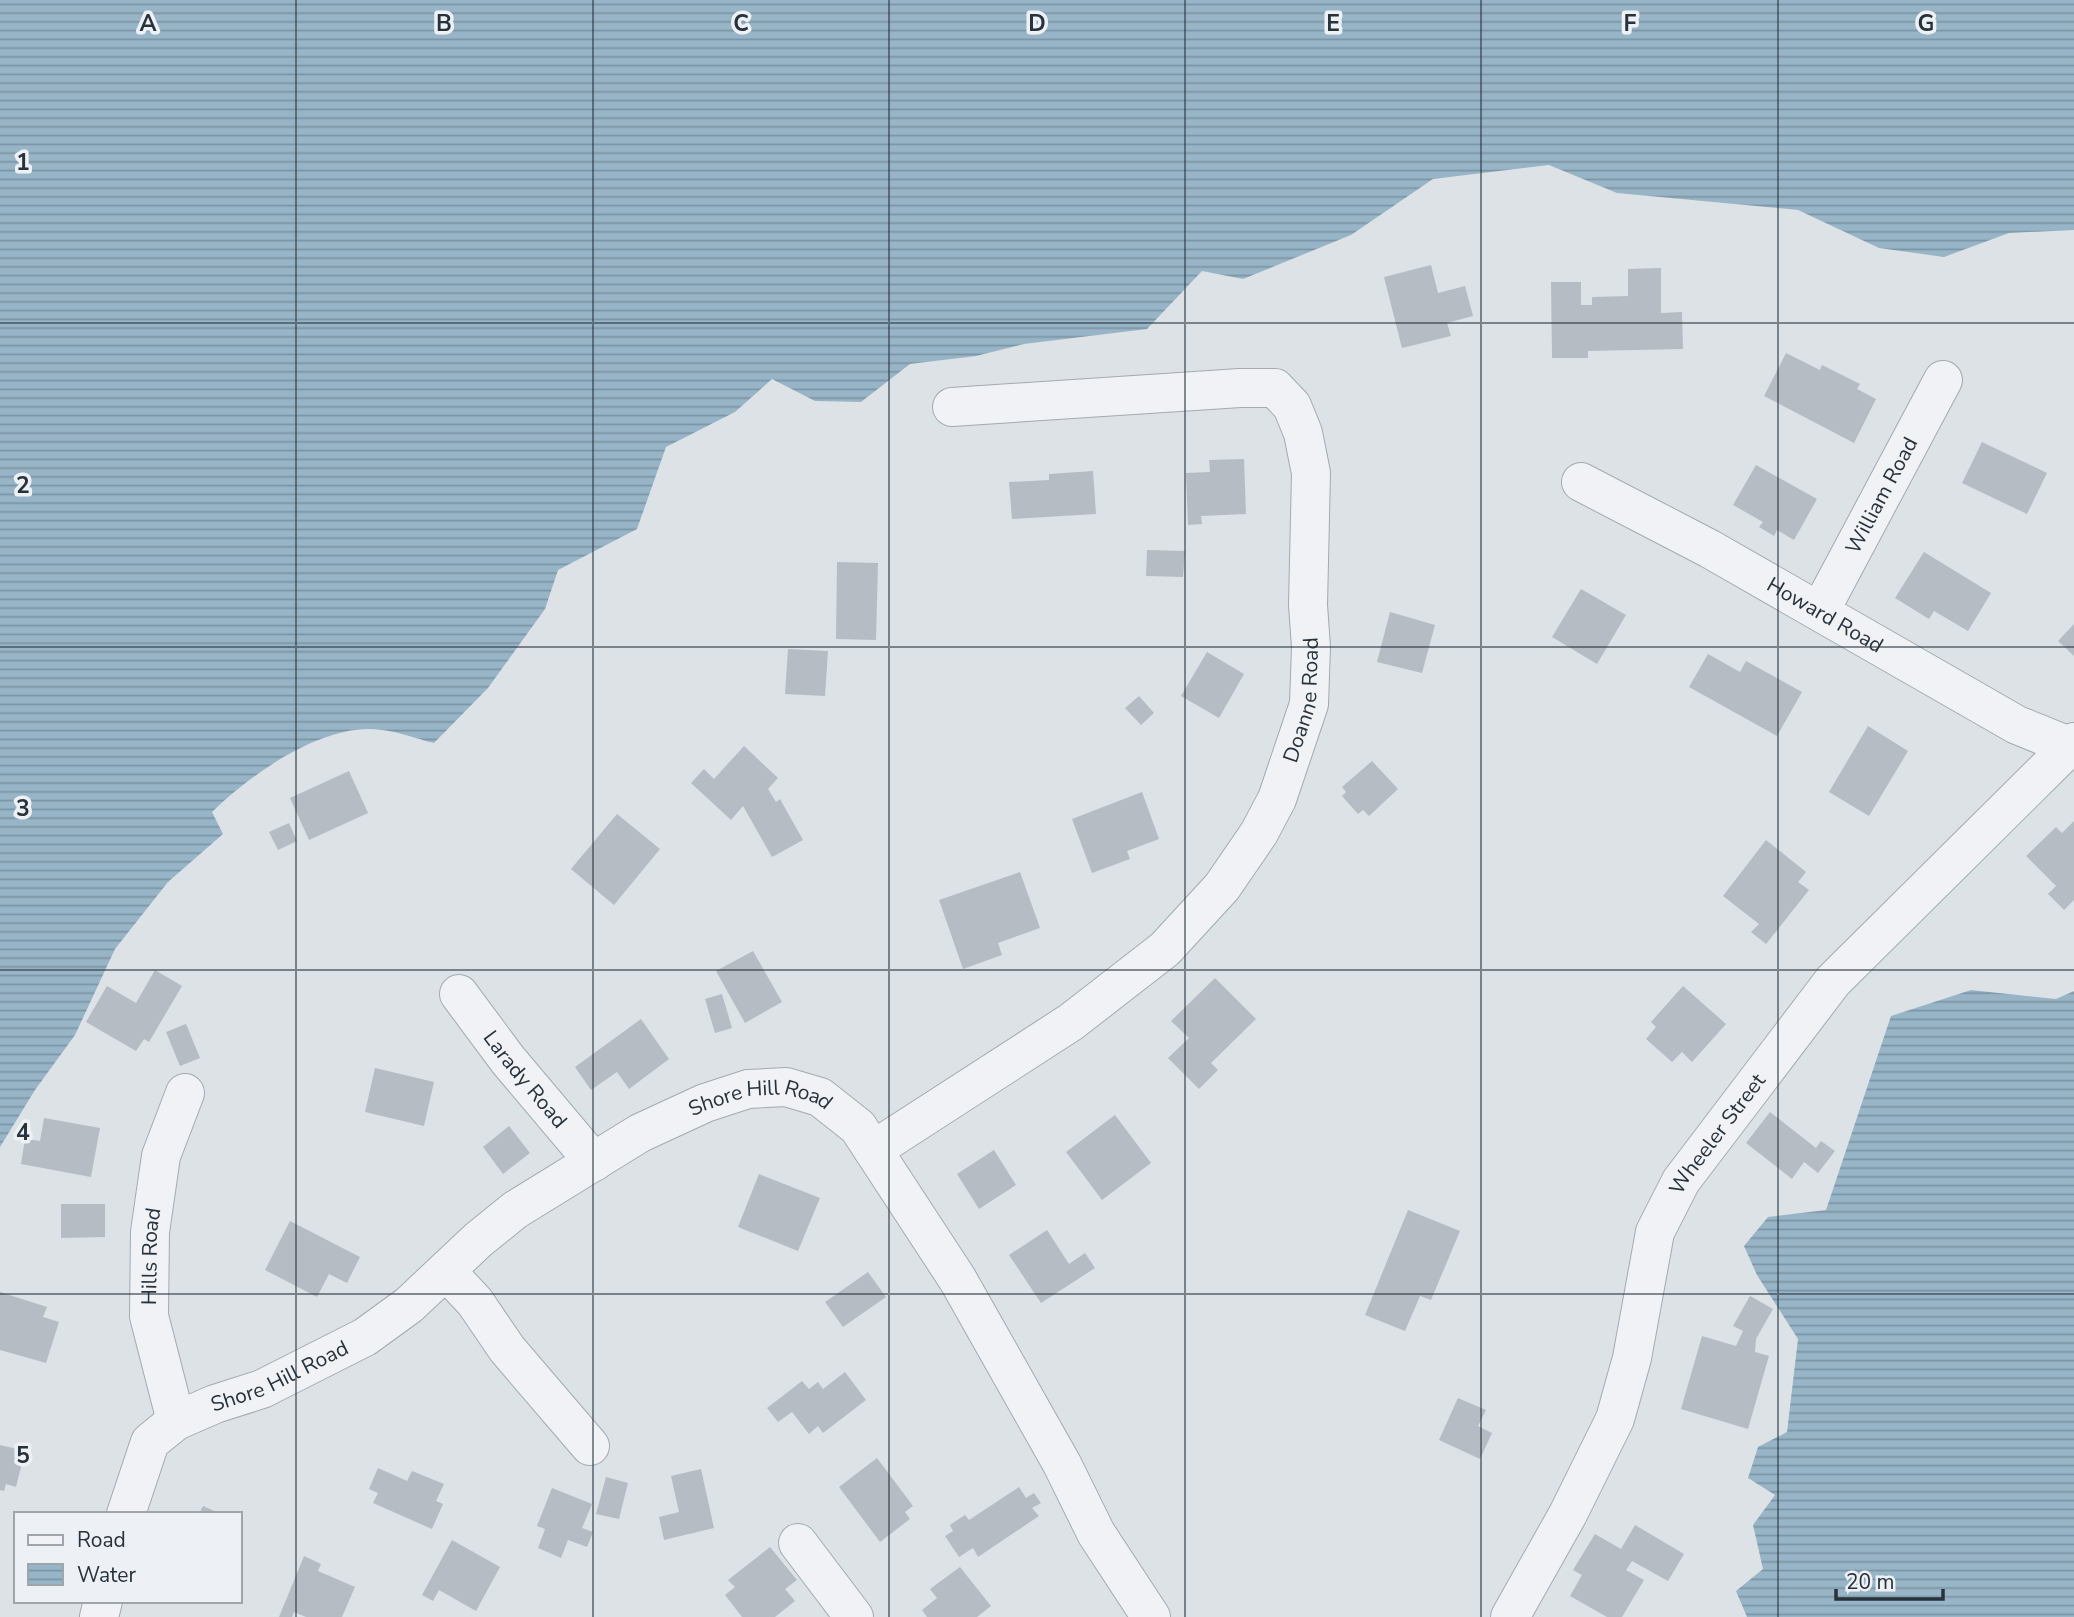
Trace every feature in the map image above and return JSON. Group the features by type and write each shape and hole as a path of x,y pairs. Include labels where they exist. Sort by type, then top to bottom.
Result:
{"street":[{"name":"William Road","path":"1821,611 1943,380"},
{"name":"Doanne Road","path":"873,1150 1040,1043 1165,949 1222,887 1259,833 1277,799 1309,704 1311,473 1303,433 1292,406 1275,388 952,407"},
{"name":"Howard Road","path":"1581,482 1821,611 2017,725 2072,744"},
{"name":"Wheeler Street","path":"1510,1617 1568,1514 1615,1419 1632,1358 1656,1232 1681,1181 1833,981 2072,744"},
{"name":"Larady Road","path":"459,994 508,1060 594,1162"},
{"name":"Shore Hill Road","path":"127,1512 150,1443 176,1422 215,1404 262,1389 345,1348 409,1305 478,1240 515,1210 640,1133 705,1103 748,1088 786,1087 820,1097 858,1127 958,1280 1062,1464 1096,1533 1151,1617"},
{"name":"Hills Road","path":"176,1422 149,1316 150,1232 161,1156 185,1093"},
{"path":"447,1272 475,1302 507,1349 590,1446"},
{"path":"798,1543 854,1617"}],"water":[{"path":"0,0 2074,0 2074,230 2009,233 1944,257 1879,248 1798,210 1617,193 1549,165 1433,179 1351,235 1243,279 1202,271 1147,329 1024,344 976,356 910,364 861,402 815,401 772,379 735,412 666,447 637,529 558,570 545,609 488,688 434,743 382,730 360,729 337,734 290,753 247,782 212,812 223,834 168,882 115,949 75,1035 35,1090 0,1147"},
{"path":"1971,990 2056,999 2074,991 2074,1617 1747,1617 1736,1591 1763,1569 1753,1525 1775,1495 1748,1478 1758,1447 1787,1432 1798,1339 1757,1275 1744,1246 1768,1217 1826,1210 1891,1016"}],"building":[{"path":"1431,265 1438,293 1465,286 1473,316 1447,323 1451,336 1402,348 1384,277"},
{"path":"1661,268 1661,313 1682,312 1683,349 1588,351 1588,358 1552,358 1551,282 1581,282 1581,305 1592,305 1592,297 1628,296 1628,269"},
{"path":"1786,353 1820,370 1822,365 1860,384 1857,389 1876,399 1854,443 1764,396"},
{"path":"1982,442 2047,473 2027,514 1962,483"},
{"path":"1244,459 1246,514 1201,516 1202,524 1188,525 1186,473 1210,472 1209,460"},
{"path":"1756,465 1817,499 1794,540 1777,530 1774,536 1759,527 1763,522 1733,505"},
{"path":"1093,471 1096,514 1012,519 1009,482 1049,480 1049,474"},
{"path":"1147,550 1185,551 1183,577 1146,576"},
{"path":"1924,552 1991,593 1968,631 1934,611 1929,619 1895,598"},
{"path":"837,562 878,563 876,640 836,639"},
{"path":"1581,589 1626,615 1597,664 1552,637"},
{"path":"1390,612 1435,625 1422,673 1377,662"},
{"path":"2074,624 2074,656 2058,641"},
{"path":"788,649 828,651 825,696 785,694"},
{"path":"1207,652 1244,674 1219,718 1181,696"},
{"path":"1708,654 1740,672 1746,661 1802,692 1777,736 1689,687"},
{"path":"1139,696 1154,713 1141,725 1125,708"},
{"path":"1868,726 1908,751 1869,816 1829,792"},
{"path":"744,746 778,778 768,789 776,802 780,799 803,840 772,857 743,806 731,820 691,783 704,769 714,779"},
{"path":"1372,761 1398,789 1369,816 1363,810 1358,814 1342,796 1346,792 1342,787"},
{"path":"349,771 368,813 309,840 290,798"},
{"path":"1142,792 1159,839 1127,851 1130,859 1092,873 1072,819"},
{"path":"617,814 660,849 614,905 571,869"},
{"path":"2074,821 2074,900 2064,910 2048,894 2056,886 2026,856 2056,827 2062,833"},
{"path":"289,823 297,841 278,850 269,832"},
{"path":"1766,840 1806,872 1798,882 1809,890 1766,944 1751,932 1759,924 1723,896"},
{"path":"1020,872 1040,928 998,943 1002,955 963,969 939,900"},
{"path":"753,951 782,1002 745,1023 716,971"},
{"path":"155,970 182,986 149,1042 144,1039 136,1051 86,1022 107,986 136,1003"},
{"path":"1215,978 1256,1019 1211,1063 1218,1070 1199,1089 1168,1058 1189,1038 1171,1021"},
{"path":"1683,986 1726,1024 1692,1062 1682,1052 1672,1062 1646,1039 1656,1027 1651,1022"},
{"path":"722,994 732,1028 715,1033 705,999"},
{"path":"641,1019 669,1059 629,1089 617,1072 591,1090 575,1067"},
{"path":"186,1024 200,1058 180,1066 166,1032"},
{"path":"375,1068 434,1082 424,1126 365,1112"},
{"path":"1770,1112 1816,1148 1821,1141 1835,1151 1818,1173 1804,1162 1792,1179 1746,1143"},
{"path":"1115,1115 1151,1163 1102,1200 1066,1152"},
{"path":"44,1118 100,1128 91,1177 21,1164 25,1139 40,1141"},
{"path":"509,1126 530,1153 503,1174 483,1147"},
{"path":"994,1150 1016,1185 979,1209 957,1174"},
{"path":"759,1174 820,1198 798,1251 738,1227"},
{"path":"61,1204 105,1204 105,1237 61,1238"},
{"path":"1408,1210 1460,1231 1431,1300 1420,1296 1405,1331 1365,1315"},
{"path":"290,1221 360,1257 347,1283 329,1274 317,1297 265,1270"},
{"path":"1047,1230 1069,1264 1085,1253 1095,1268 1041,1303 1009,1255"},
{"path":"868,1272 886,1297 843,1327 825,1302"},
{"path":"0,1292 47,1307 43,1317 59,1322 46,1363 0,1350"},
{"path":"1750,1296 1773,1309 1756,1339 1755,1352 1769,1356 1748,1429 1681,1409 1702,1336 1736,1346 1743,1331 1733,1326"},
{"path":"845,1372 866,1400 823,1433 818,1426 809,1434 792,1412 778,1422 767,1408 802,1381 809,1389 818,1382 823,1389"},
{"path":"1458,1398 1486,1410 1478,1426 1492,1433 1480,1459 1439,1440"},
{"path":"0,1445 25,1451 16,1487 6,1484 4,1491 0,1490"},
{"path":"877,1458 913,1506 905,1512 910,1519 880,1542 839,1487"},
{"path":"378,1468 407,1481 412,1471 444,1484 436,1501 443,1504 432,1529 373,1503 378,1493 369,1489"},
{"path":"701,1469 714,1528 664,1540 659,1517 679,1512 671,1476"},
{"path":"606,1477 628,1483 619,1519 596,1514"},
{"path":"1019,1487 1026,1498 1034,1493 1041,1503 1032,1508 1039,1516 978,1557 973,1548 959,1557 945,1536 953,1531 950,1525 965,1515 969,1520"},
{"path":"552,1488 592,1504 582,1528 593,1532 587,1547 568,1540 561,1558 538,1548 545,1529 537,1526"},
{"path":"203,1506 216,1512 200,1512"},
{"path":"1635,1525 1684,1554 1668,1581 1632,1561 1626,1570 1644,1580 1622,1617 1607,1617 1570,1596 1582,1575 1573,1570 1595,1534 1621,1549"},
{"path":"452,1540 500,1567 476,1611 439,1590 433,1601 422,1595"},
{"path":"770,1547 797,1580 785,1589 795,1601 775,1617 742,1617 725,1595 735,1587 728,1580"},
{"path":"304,1556 321,1564 318,1571 355,1587 342,1617 306,1617 294,1612 292,1617 279,1617"},
{"path":"960,1567 991,1606 977,1617 927,1617 922,1610 937,1598 930,1589"}]}
